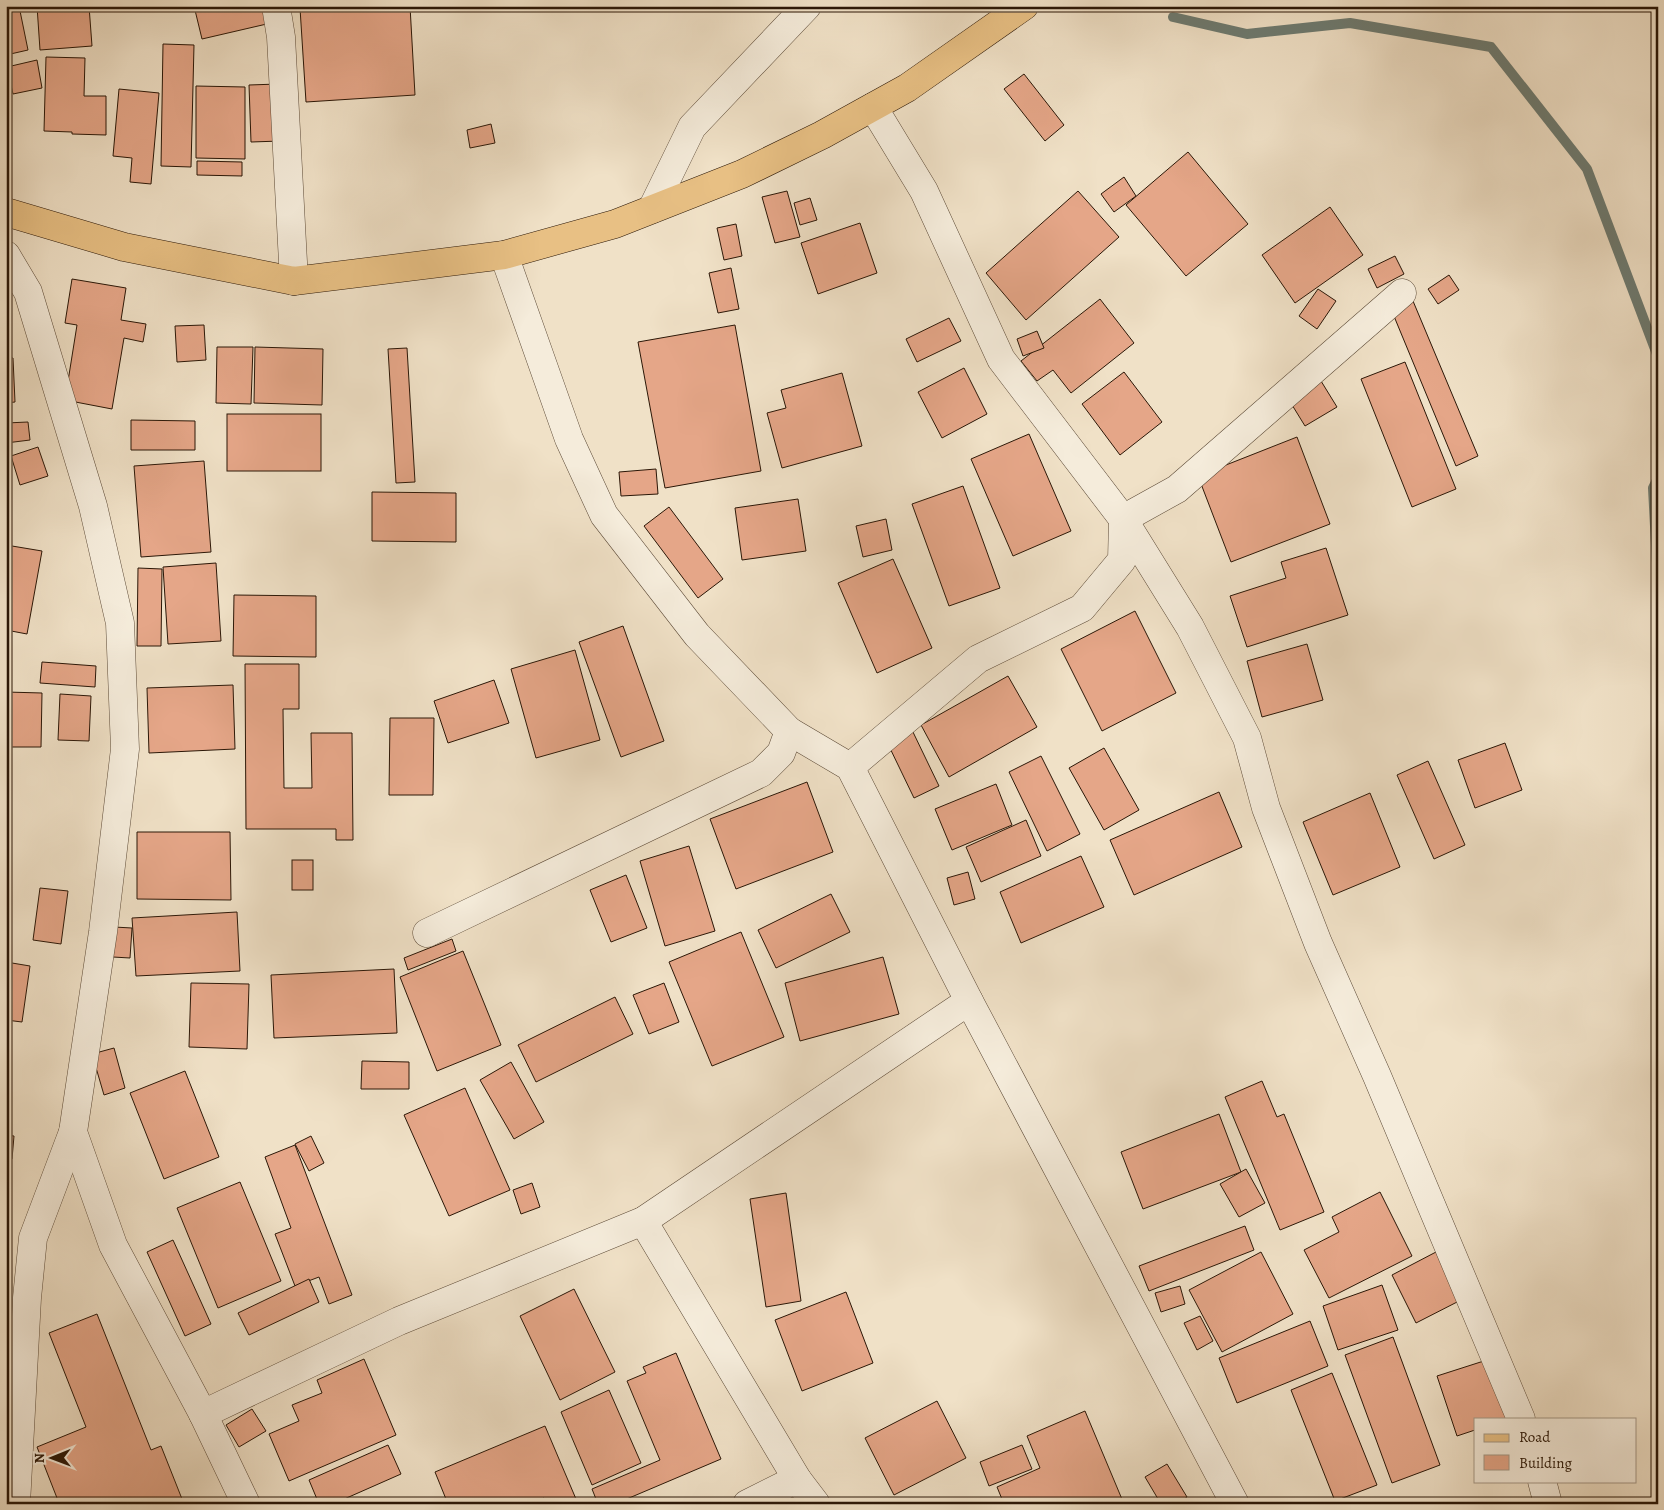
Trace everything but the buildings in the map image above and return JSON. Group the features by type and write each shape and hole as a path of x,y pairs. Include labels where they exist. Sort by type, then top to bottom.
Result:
{"main road":[{"path":"6,212 124,247 294,281 504,254 615,224 742,174 822,135 907,88 1024,6"}],"street":[{"path":"276,6 281,37 294,281"},
{"path":"652,209 692,127 807,6"},
{"path":"873,107 924,191 1001,359 1123,519 1190,627 1247,738 1266,808 1318,943 1377,1076 1521,1418"},
{"path":"504,254 569,440 604,515 697,635 789,730 850,767 969,1001 1235,1504"},
{"path":"6,255 28,292 93,506 120,623 125,749 103,932 73,1132 33,1238 17,1299 16,1504"},
{"path":"1123,519 1177,489 1402,293"},
{"path":"850,767 978,659 1082,608 1122,560 1123,519"},
{"path":"427,933 762,773 781,753 789,730"},
{"path":"203,1414 399,1321 643,1221 969,1001"},
{"path":"73,1132 113,1245 203,1414 246,1504"},
{"path":"643,1221 798,1479 816,1504"},
{"path":"747,1504 798,1479"},
{"path":"1542,1482 1548,1504"}],"waterway":[{"path":"1173,17 1247,34 1350,23 1491,47 1587,169 1658,357"},
{"path":"1658,478 1653,488 1658,583"}]}
